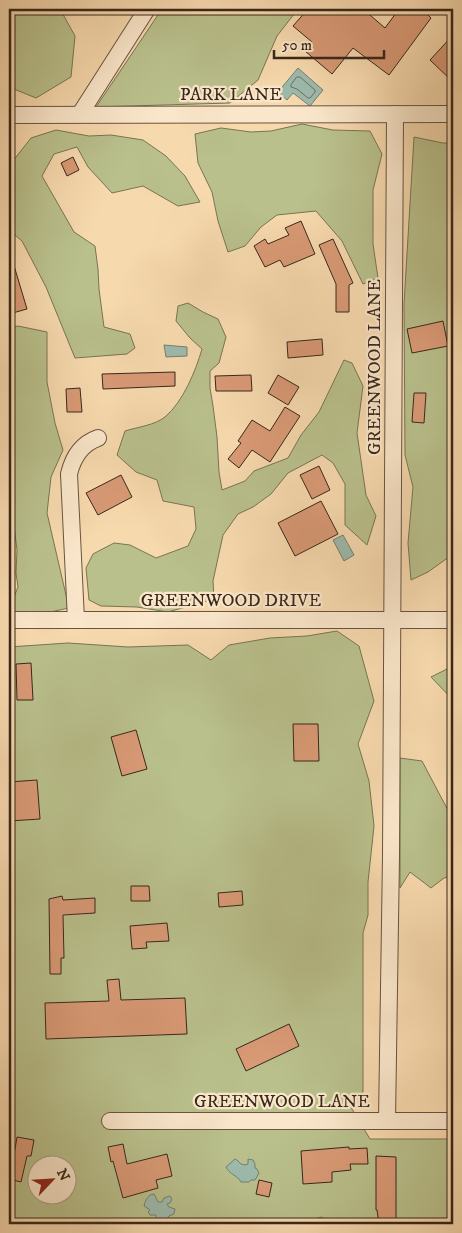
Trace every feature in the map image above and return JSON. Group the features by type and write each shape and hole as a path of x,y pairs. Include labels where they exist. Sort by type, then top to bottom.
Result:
{"street":[{"path":"80,114 147,9"},
{"name":"GREENWOOD LANE","path":"387,1121 393,621 395,114"},
{"name":"PARK LANE","path":"9,115 453,114"},
{"path":"76,620 69,474 77,453 90,441 98,438"},
{"name":"GREENWOOD DRIVE","path":"9,620 453,620"},
{"name":"GREENWOOD LANE","path":"110,1121 453,1121"}],"green space":[{"path":"9,9 60,9 75,36 71,77 36,98 9,87"},
{"path":"162,9 298,9 277,36 258,80 230,103 96,107"},
{"path":"302,124 333,130 370,131 382,154 373,190 373,244 378,278 363,284 342,241 316,211 277,215 261,227 245,246 228,252 218,221 212,192 198,163 195,134 221,128 251,132 271,131"},
{"path":"56,130 89,136 111,135 143,140 166,156 185,176 200,202 178,206 143,186 112,193 88,167 77,147 54,154 42,176 74,232 95,246 104,327 130,334 135,348 127,354 75,358 46,287 22,241 9,230 9,160 13,161 31,138"},
{"path":"414,137 443,143 453,143 453,548 449,557 428,572 411,580 408,543 413,487 405,455 404,304"},
{"path":"188,303 218,319 226,337 219,363 210,371 210,388 222,490 245,481 254,471 288,458 301,435 319,412 344,360 352,363 363,386 357,433 366,495 376,516 367,545 345,525 345,484 333,463 322,455 288,473 271,494 253,507 238,514 223,535 213,581 214,599 168,612 137,607 101,606 89,600 86,568 93,554 114,543 130,545 156,558 188,546 196,529 194,507 163,501 157,480 136,472 117,455 125,431 161,420 172,411 188,385 202,349 176,321 178,306"},
{"path":"18,326 47,332 47,382 55,423 63,450 51,477 47,513 69,608 31,616 9,612 18,587 16,573 17,550 12,510 9,504 9,328"},
{"path":"337,631 359,646 374,701 358,744 369,781 374,826 368,882 368,915 363,933 363,1092 349,1104 370,1139 453,1139 453,1224 335,1224 321,1217 303,1224 9,1224 9,647 68,643 128,647 188,645 211,660 229,645 270,638 307,636"},
{"path":"453,666 453,700 431,677"},
{"path":"400,758 422,761 453,817 453,876 444,878 431,888 410,872 400,888"}],"water":[{"path":"298,68 323,90 310,106 293,93 287,100 278,92"},
{"path":"164,345 187,347 187,356 166,357"},
{"path":"343,535 354,555 344,561 333,540"},
{"path":"235,1159 245,1165 248,1164 248,1159 253,1160 255,1168 259,1173 255,1180 241,1182 229,1171 226,1167"},
{"path":"154,1194 158,1202 162,1202 164,1198 170,1196 172,1199 167,1204 175,1209 174,1214 166,1220 156,1219 156,1215 150,1215 148,1212 150,1210 144,1206 148,1197"}],"building":[{"path":"308,9 363,9 385,28 399,9 422,9 431,18 389,75 353,48 332,74 305,51 312,42 293,26"},
{"path":"453,35 453,82 430,60"},
{"path":"73,157 79,170 67,176 61,163"},
{"path":"301,221 315,254 284,267 280,260 265,267 254,246 265,239 268,244 289,235 285,228"},
{"path":"333,239 353,283 349,285 349,312 336,312 336,284 319,245"},
{"path":"9,259 12,259 27,309 9,314"},
{"path":"443,321 448,346 412,353 407,329"},
{"path":"322,339 323,355 288,358 287,342"},
{"path":"175,372 175,386 103,389 102,374"},
{"path":"251,375 252,391 216,391 215,376"},
{"path":"278,375 299,387 288,405 268,393"},
{"path":"80,388 82,412 67,412 66,389"},
{"path":"414,393 426,393 424,423 412,422"},
{"path":"285,407 300,416 270,462 252,450 239,468 228,459 241,443 238,441 252,420 270,431"},
{"path":"319,466 330,490 312,499 300,475"},
{"path":"121,475 132,497 98,515 86,493"},
{"path":"321,501 338,534 295,556 278,523"},
{"path":"31,663 33,700 17,700 16,664"},
{"path":"293,724 318,724 319,761 294,761"},
{"path":"136,730 147,769 122,776 111,737"},
{"path":"37,780 40,819 9,821 9,782"},
{"path":"131,886 149,886 150,901 131,901"},
{"path":"242,891 243,905 219,907 218,893"},
{"path":"62,896 63,900 95,898 95,913 63,915 64,958 61,958 61,974 50,974 49,899"},
{"path":"167,923 169,941 146,942 147,948 132,949 130,926"},
{"path":"119,979 121,1000 185,998 187,1034 46,1039 45,1003 109,1001 107,980"},
{"path":"289,1024 299,1046 246,1071 236,1049"},
{"path":"17,1137 34,1140 31,1156 27,1156 21,1182 9,1179 9,1154 14,1155"},
{"path":"123,1144 127,1164 167,1154 172,1176 156,1180 158,1188 123,1198 108,1147"},
{"path":"349,1147 349,1149 367,1148 368,1164 350,1164 351,1170 332,1172 332,1182 303,1184 301,1151"},
{"path":"376,1156 396,1157 396,1224 379,1224 376,1210"},
{"path":"259,1180 272,1183 269,1197 256,1194"}]}
